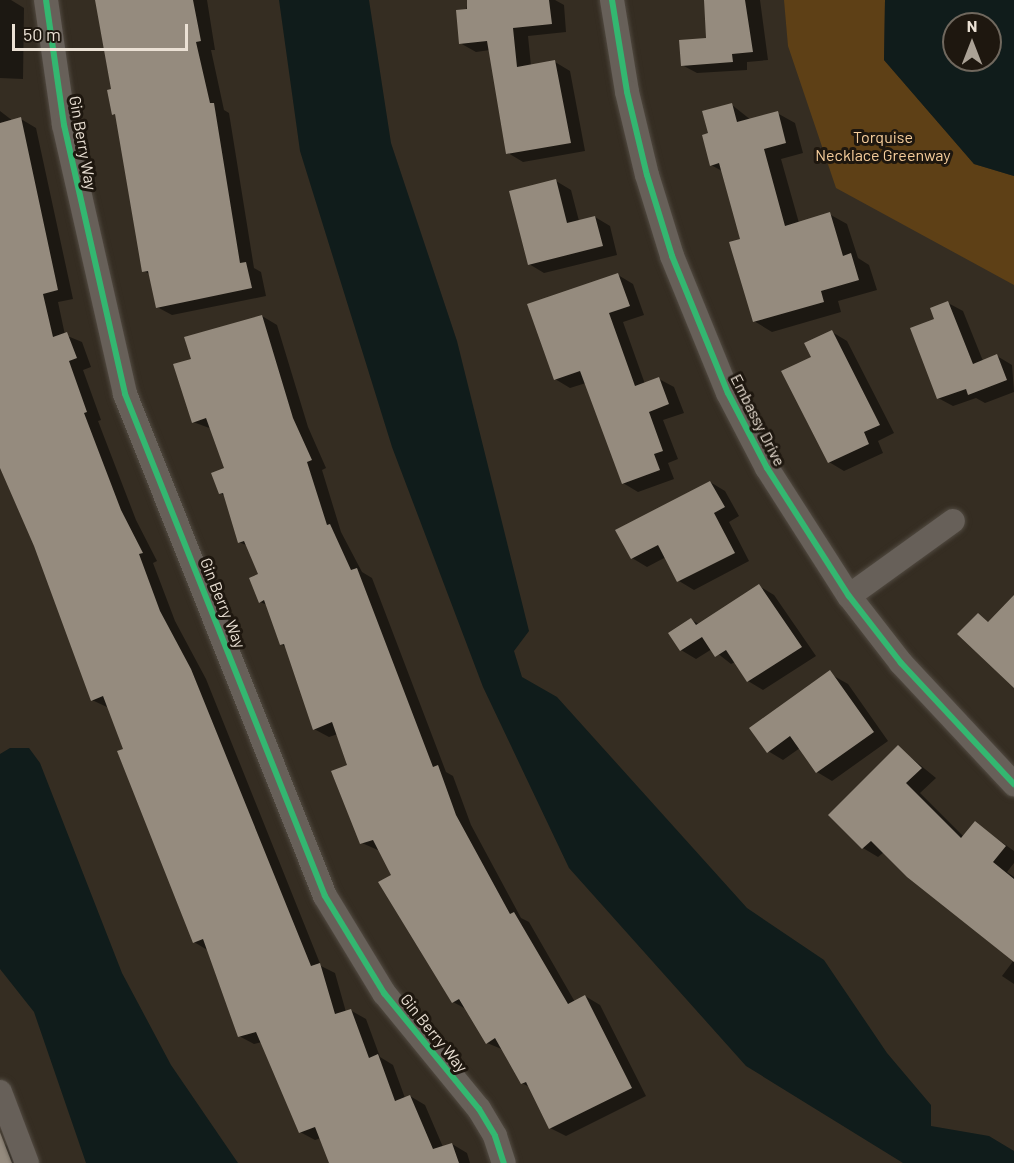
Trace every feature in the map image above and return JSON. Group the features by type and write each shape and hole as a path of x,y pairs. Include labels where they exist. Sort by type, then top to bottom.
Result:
{"street":[{"name":"Gin Berry Way","path":"46,0 66,137 124,394 325,896 384,993 479,1109 495,1136 504,1163"},
{"name":"Embassy Drive","path":"612,0 627,92 647,175 702,335 767,468 849,596 901,663 1014,784"},
{"path":"849,596 953,521"},
{"path":"0,1092 27,1163"}],"green space":[{"name":"Torquise Necklace Greenway","path":"784,0 885,0 884,60 974,164 1014,176 1014,285 836,188 788,46"}],"shaded area":[{"path":"279,0 369,0 391,143 457,341 529,631 514,651 522,677 557,697 747,908 824,960 887,1053 931,1105 931,1126 989,1136 1014,1151 1014,1163 903,1163 746,1066 569,868 483,687 392,447 300,151"},
{"path":"885,0 1014,0 1014,176 974,164 884,60"},
{"path":"10,748 29,748 40,763 122,973 171,1065 238,1163 86,1163 34,1012 0,969 0,754"}],"building":[{"path":"95,0 193,0 201,41 196,42 210,103 214,103 240,263 246,262 252,288 156,308 148,271 142,272 115,114 112,115 107,90 111,89"},
{"path":"467,0 549,0 552,24 513,28 517,67 555,60 571,143 506,154 487,41 459,44 456,10 467,9"},
{"path":"704,0 745,0 753,52 732,54 733,62 681,66 679,40 706,38"},
{"path":"732,103 737,122 778,111 786,143 764,149 785,226 830,212 843,256 851,253 859,280 821,291 824,302 753,322 729,242 740,239 719,163 710,166 702,135 708,133 702,111"},
{"path":"21,117 58,290 43,294 53,337 67,332 77,358 69,361 87,412 84,413 121,510 143,553 139,554 160,611 191,669 311,966 320,963 335,1014 351,1009 369,1058 378,1054 395,1101 410,1095 433,1149 452,1143 459,1163 329,1163 315,1127 299,1133 256,1032 238,1037 203,939 193,943 117,751 123,749 103,696 91,701 34,546 0,468 0,123"},
{"path":"556,179 567,223 595,216 603,246 528,265 509,191"},
{"path":"618,273 630,306 609,313 635,386 659,377 669,404 649,412 663,451 654,454 660,470 622,484 580,371 554,380 527,304"},
{"path":"948,301 973,364 997,354 1007,380 968,395 966,389 937,399 910,328 934,319 930,308"},
{"path":"262,315 293,418 312,460 307,462 327,525 330,524 351,570 357,568 433,767 438,765 456,815 510,914 514,912 568,1004 585,995 632,1088 549,1129 526,1082 521,1084 495,1038 486,1044 459,999 452,1003 378,882 391,875 373,840 360,844 331,771 347,765 332,722 313,730 284,644 280,645 264,600 259,603 249,578 258,574 244,541 238,543 223,493 219,494 211,473 224,468 206,418 192,423 173,364 191,359 184,337"},
{"path":"832,330 880,425 864,432 869,444 828,463 781,371 811,357 804,343"},
{"path":"710,481 725,507 714,513 735,553 677,582 658,545 631,559 615,530"},
{"path":"759,584 802,647 747,682 726,650 715,657 702,637 680,651 668,633 691,618 696,625"},
{"path":"1014,595 1014,688 957,634 978,613 988,622"},
{"path":"830,670 874,732 816,773 790,736 767,753 749,728"},
{"path":"898,745 922,768 906,783 961,838 975,821 1006,846 993,862 1014,879 1014,962 907,877 871,841 862,849 828,815"},
{"path":"0,1132 12,1163 0,1163"}],"cycle path":[{"path":"46,0 64,125 125,394 325,896 384,993 479,1109 495,1136 504,1163"},
{"path":"612,0 627,92 647,175 672,256 728,393 767,468 849,596 901,663 1014,784"}]}
